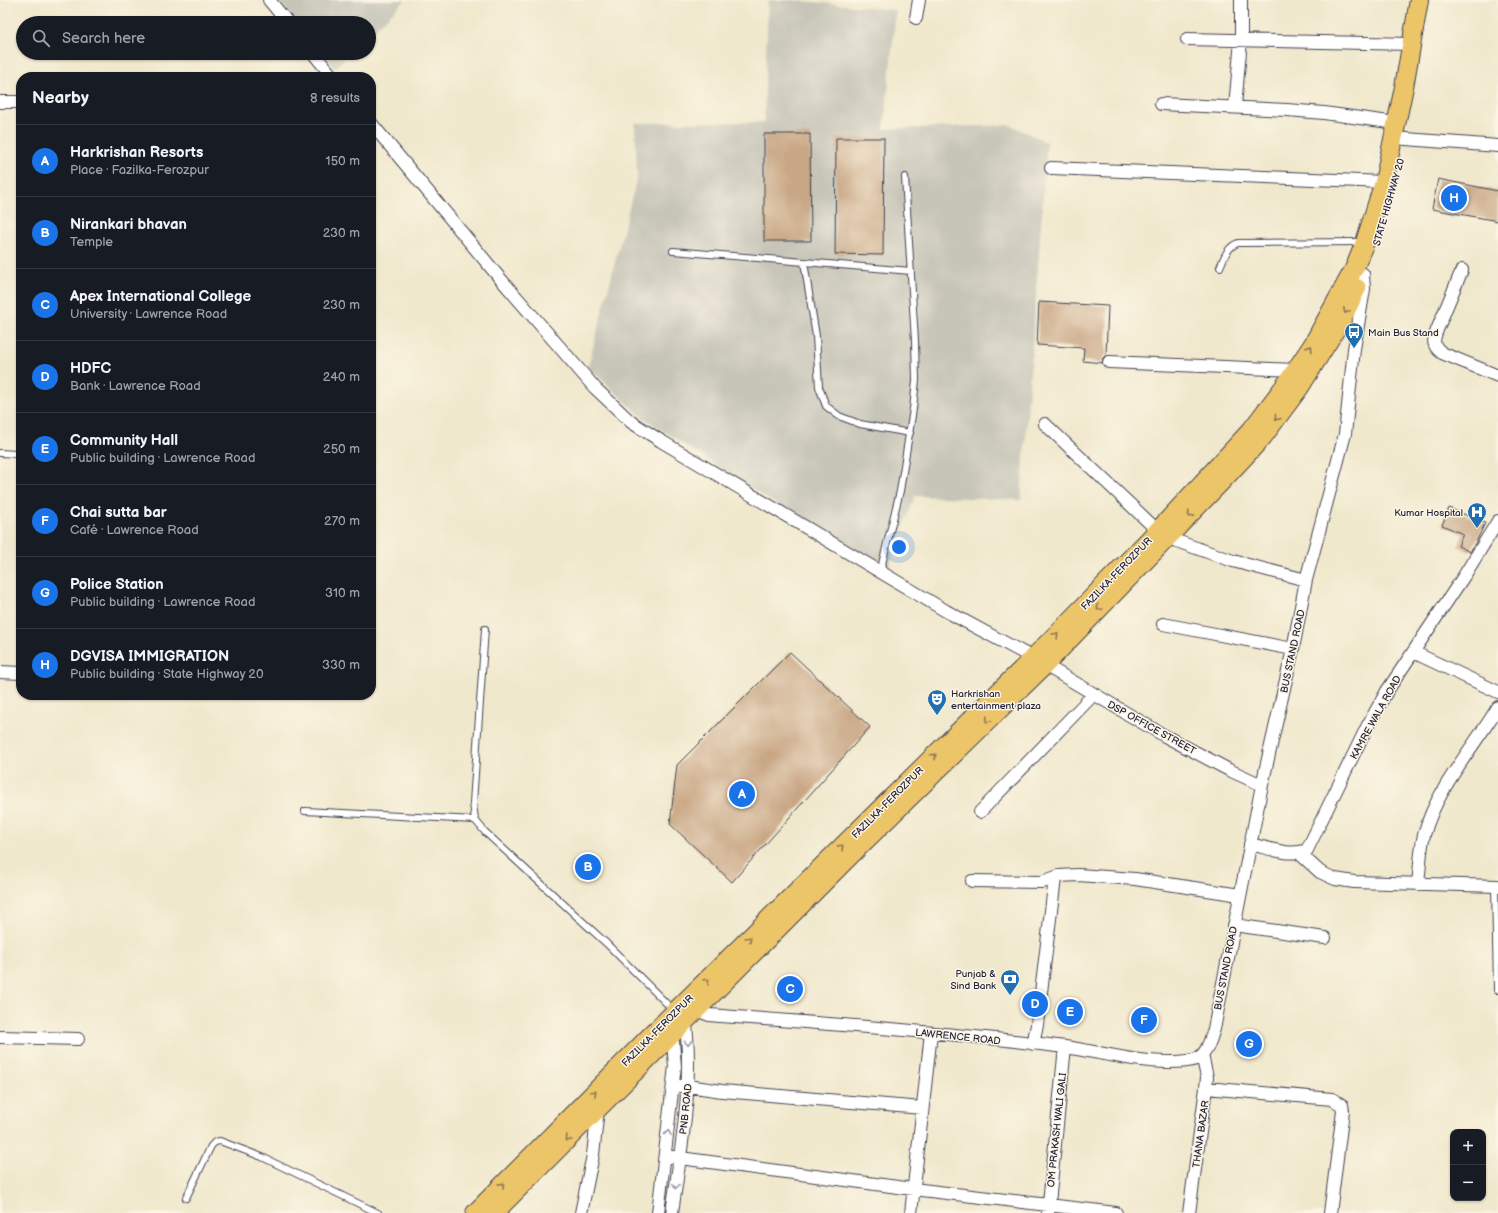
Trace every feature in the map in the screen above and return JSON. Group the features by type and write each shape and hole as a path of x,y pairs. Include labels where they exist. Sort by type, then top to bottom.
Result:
{"main road":[{"name":"STATE HIGHWAY 20","path":"1295,379 1341,321 1375,247 1386,215 1398,172 1398,133 1402,92 1419,0"},
{"name":"STATE HIGHWAY 20","path":"1295,379 1355,268 1365,242 1398,133 1430,0"},
{"name":"FAZILKA-FEROZPUR","path":"475,1213 684,1010 861,845 1163,534 1262,438 1295,379"},
{"name":"FAZILKA-FEROZPUR","path":"494,1213 673,1034 684,1010"}],"street":[{"path":"269,0 282,16"},
{"path":"916,18 919,0"},
{"path":"1235,107 1241,40 1241,0"},
{"path":"1187,39 1411,44"},
{"path":"319,60 329,72"},
{"path":"0,102 16,102"},
{"path":"1160,104 1324,113 1398,133 1498,146"},
{"name":"DSP OFFICE STREET","path":"376,129 498,276 595,388 631,422 661,442 946,611 1038,662 1165,736 1229,770 1262,785"},
{"path":"1051,168 1384,182"},
{"path":"1462,270 1437,330 1434,345 1442,353 1498,376"},
{"name":"BUS STAND ROAD","path":"1202,1055 1214,1029 1262,785 1293,649 1306,580 1345,434 1354,349 1364,289 1363,274"},
{"path":"1109,362 1295,379"},
{"path":"1046,424 1163,534 1233,561 1306,580"},
{"name":"KAMRE WALA ROAD","path":"1299,853 1307,850 1367,727 1387,691 1464,576 1498,521"},
{"path":"1163,624 1293,649"},
{"path":"1413,652 1498,692"},
{"path":"0,672 16,673"},
{"path":"980,812 1093,695"},
{"path":"1418,884 1424,835 1432,812 1440,796 1498,707"},
{"path":"1250,844 1288,853 1299,853 1320,872 1335,879 1354,882 1496,886"},
{"path":"972,881 1042,882 1066,875 1078,875 1135,879 1240,895"},
{"path":"1033,1044 1037,1025 1054,878"},
{"path":"1234,925 1325,938"},
{"name":"LAWRENCE ROAD","path":"684,1010 709,1015 931,1033 1065,1047 1140,1060 1163,1062 1183,1062 1195,1060 1202,1055"},
{"name":"PNB ROAD","path":"672,1213 688,1086 688,1052 684,1010"},
{"path":"911,1213 931,1033"},
{"name":"PNB ROAD","path":"658,1213 675,1066 673,1034"},
{"path":"0,1037 78,1039"},
{"name":"OM PRAKASH WALI GALI","path":"1048,1209 1065,1047"},
{"name":"THANA BAZAR","path":"1189,1213 1207,1077 1202,1055"},
{"path":"673,1086 688,1086 722,1091 922,1108"},
{"path":"1206,1088 1332,1099 1342,1105 1343,1111 1330,1213"},
{"path":"581,1213 593,1155 598,1109"},
{"path":"665,1156 914,1189 1048,1209 1116,1213"}],"lane":[{"path":"880,572 900,491 910,433 916,380 905,177"},
{"path":"1220,268 1232,245 1238,243 1365,242"},
{"path":"673,251 911,271"},
{"path":"804,262 816,336 819,387 826,406 839,416 860,424 910,433"},
{"path":"0,454 16,454"},
{"path":"485,629 473,804 475,820 485,832 607,944 684,1010"},
{"path":"305,811 475,820"},
{"path":"1496,886 1497,990"},
{"path":"186,1198 211,1146 215,1142 220,1141 262,1157 378,1213"}],"shaded area":[{"path":"278,0 405,0 376,28 376,16 291,16"},
{"path":"768,0 792,0 896,10 884,129 1010,125 1047,142 1021,500 915,496 886,576 642,417 588,367 637,177 635,123 764,122"},
{"path":"329,60 343,60 335,68"}],"building":[{"path":"764,134 810,134 811,241 764,241"},
{"path":"836,138 884,138 883,255 835,254"},
{"path":"1438,179 1498,191 1498,221 1432,209"},
{"path":"1039,302 1108,306 1106,355 1103,358 1102,363 1083,361 1084,348 1037,345"},
{"path":"1449,508 1485,523 1470,552 1458,546 1463,534 1442,525"},
{"path":"790,652 870,727 732,882 670,824 677,765"}],"place":[{"name":"DGVISA IMMIGRATION","path":"1454,198"},
{"name":"Main Bus Stand","path":"1354,349"},
{"name":"Kumar Hospital","path":"1477,529"},
{"name":"Harkrishan entertainment plaza","path":"937,716"},
{"name":"Harkrishan Resorts","path":"742,794"},
{"name":"Nirankari bhavan","path":"588,867"},
{"name":"Apex International College","path":"790,989"},
{"name":"Punjab & Sind Bank","path":"1010,996"},
{"name":"HDFC","path":"1035,1004"},
{"name":"Community Hall","path":"1070,1012"},
{"name":"Chai sutta bar","path":"1144,1020"},
{"name":"Police Station","path":"1249,1044"}]}
